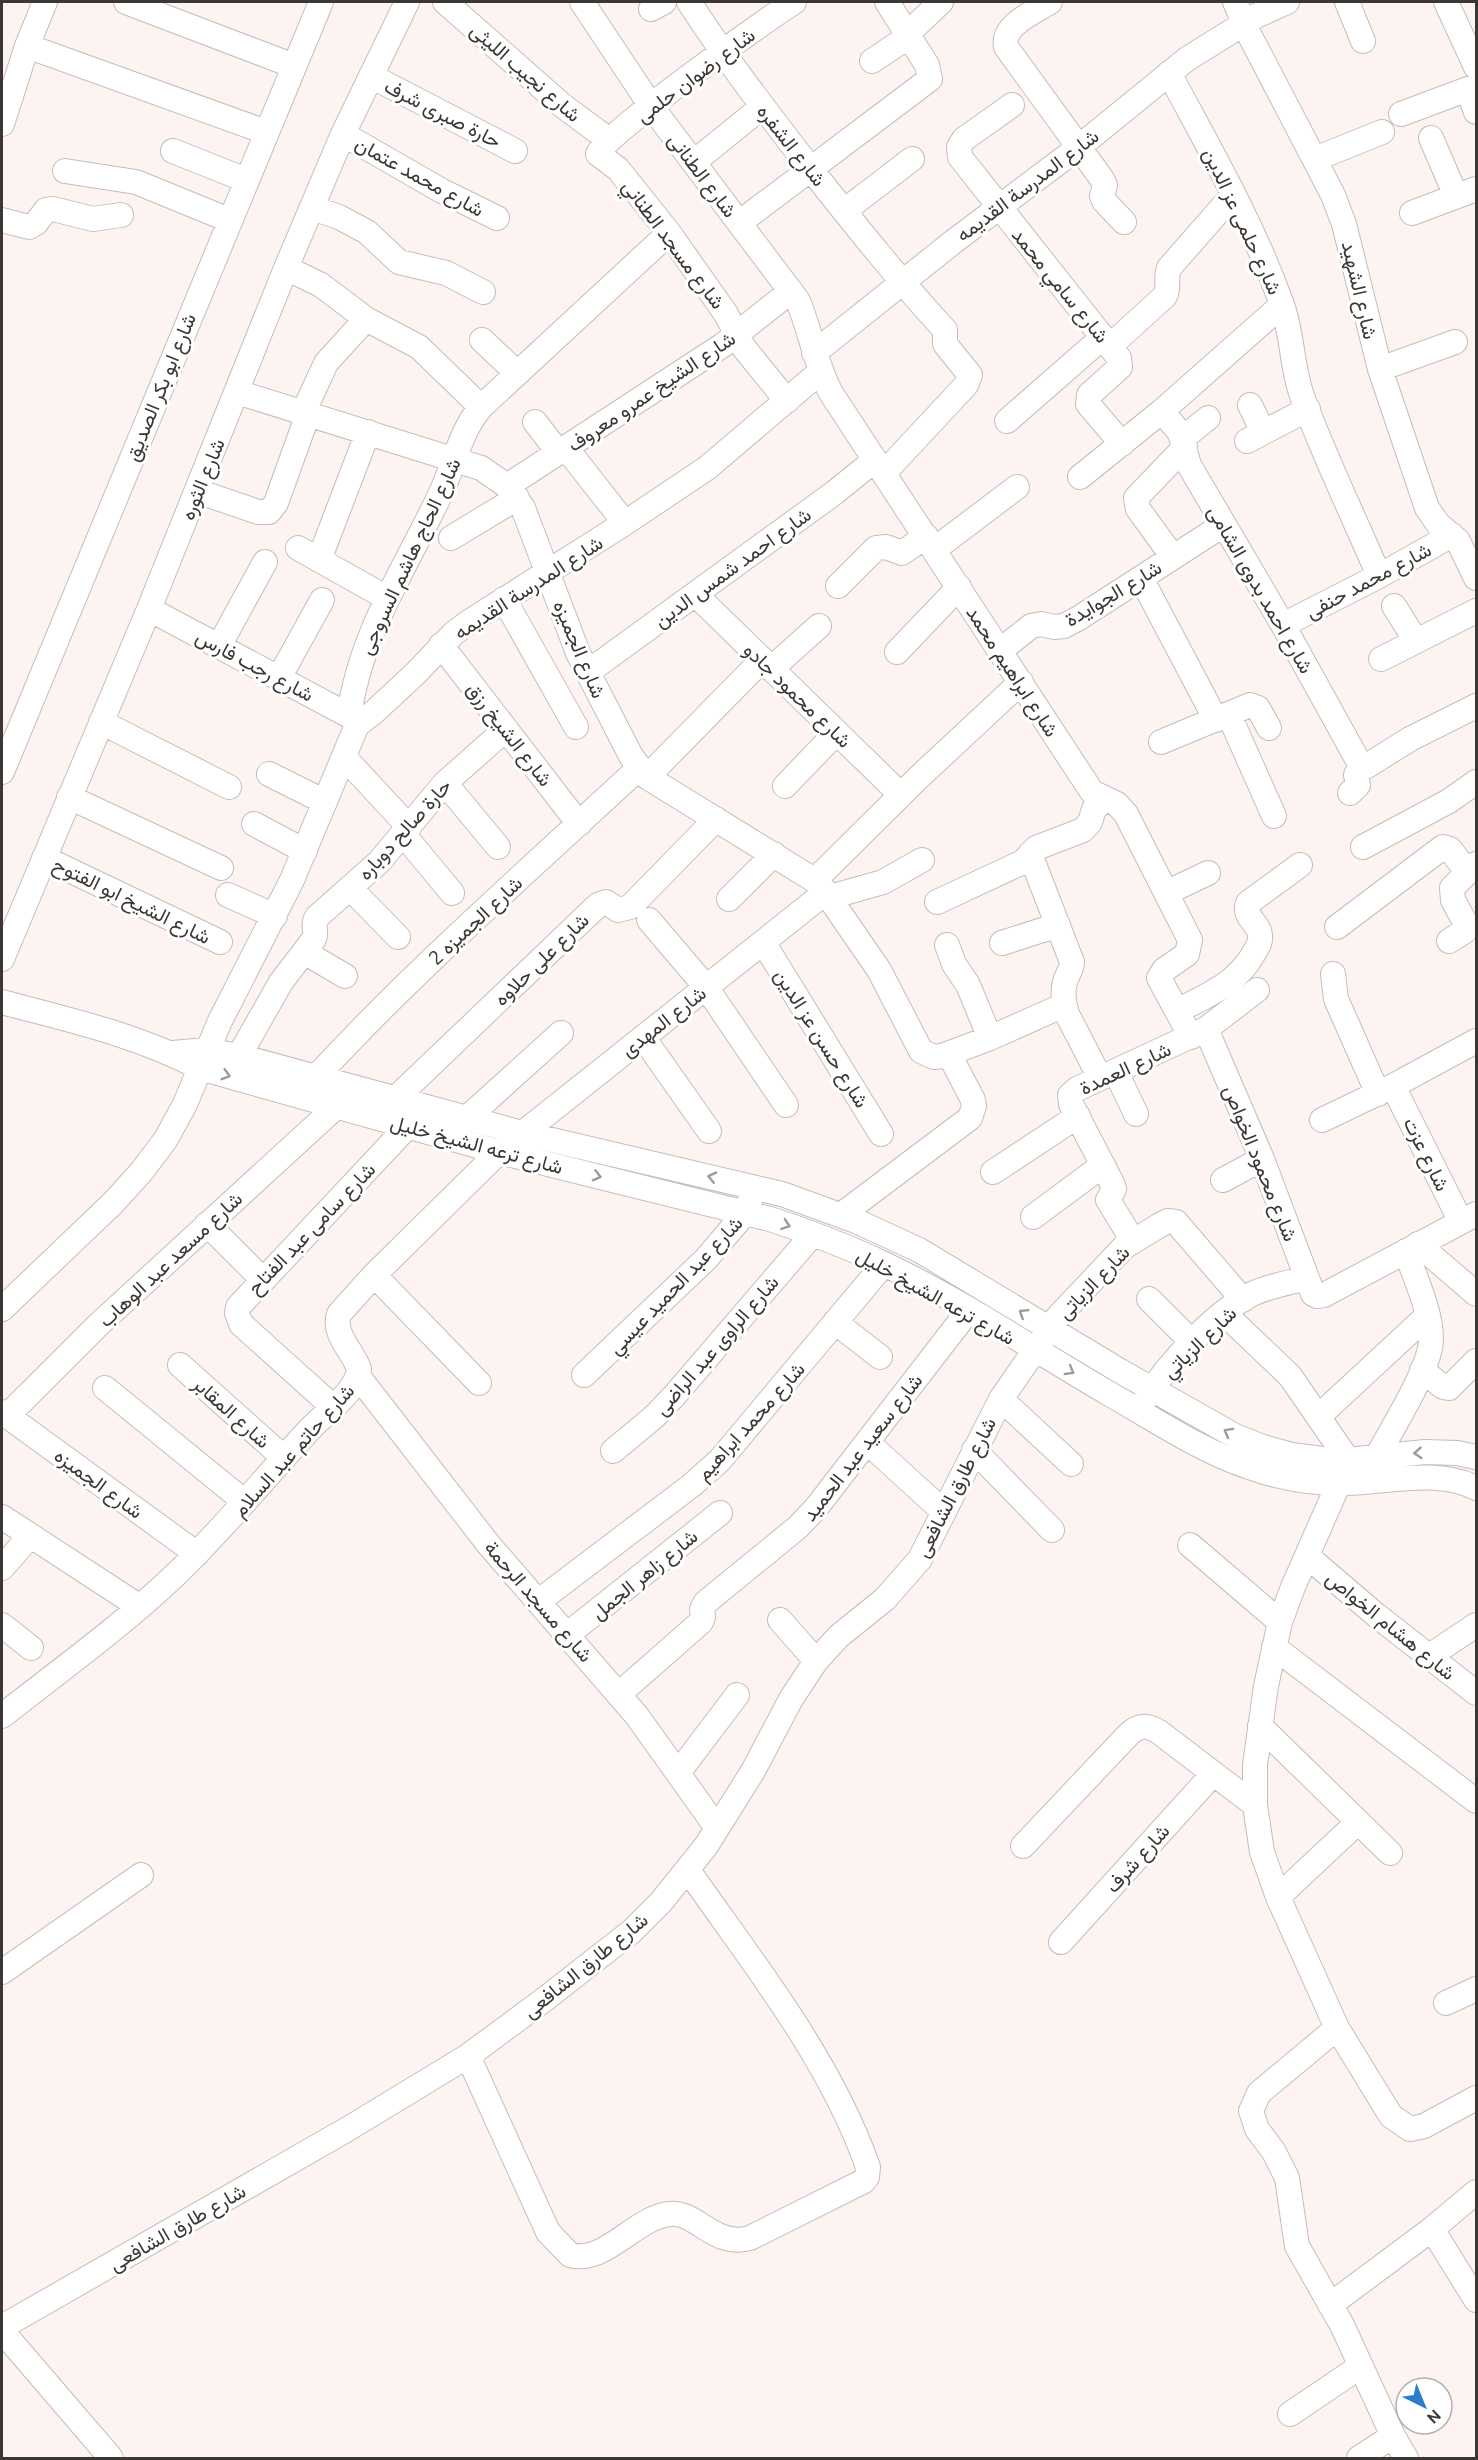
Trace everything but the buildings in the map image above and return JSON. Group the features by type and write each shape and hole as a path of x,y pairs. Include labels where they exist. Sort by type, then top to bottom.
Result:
{"street":[{"path":"2,124 27,46 45,2"},
{"path":"126,2 155,6 294,66"},
{"name":"شارع ابو بكر الصديق","path":"2,772 321,2"},
{"name":"شارع الثوره","path":"2,959 197,491 286,268 343,134 407,2"},
{"name":"شارع نجيب الليثى","path":"446,2 563,106 604,146"},
{"name":"شارع الطنانى","path":"582,2 651,106 791,291 807,324 817,362"},
{"name":"شارع الشفره","path":"689,2 722,54 762,107 902,283"},
{"name":"شارع رضوان حلمى","path":"604,146 651,106 794,2"},
{"path":"739,223 930,79 927,65 887,2"},
{"path":"872,61 907,35 941,2"},
{"path":"1050,2 1011,28 1005,42 1009,52 1104,182 1104,201 1124,222"},
{"name":"شارع المدرسة القديمه","path":"2,1309 68,1248 142,1171 166,1139 185,1104 203,1059 305,851 344,757 354,729 355,718 374,712 416,673 441,645 469,622 707,468 787,401 817,362 902,283 1079,147 1204,47 1239,12 1287,2"},
{"path":"1347,2 1363,41"},
{"path":"1446,2 1474,55"},
{"name":"شارع الشهيد","path":"1239,12 1333,195 1351,246 1369,331 1380,369 1427,508 1438,524 1452,535 1474,566"},
{"path":"27,46 266,132"},
{"name":"شارع حلمى عز الدين","path":"1169,73 1251,230 1282,304 1290,329 1297,379 1379,576"},
{"name":"حارة صبرى شرف","path":"371,76 515,151"},
{"path":"1401,114 1473,96"},
{"name":"شارع سامي محمد","path":"1012,105 964,139 959,147 963,161 1119,358 1120,367 1089,394 1087,399 1088,404 1122,444"},
{"path":"694,162 762,107"},
{"path":"1315,159 1382,132"},
{"name":"شارع محمد عتمان","path":"343,134 442,191 497,218"},
{"path":"1412,213 1466,193 1431,138"},
{"name":"شارع مسجد الطناني","path":"604,146 600,157 618,169 669,233 726,314 754,362 787,401"},
{"path":"173,151 246,180"},
{"path":"844,211 912,159"},
{"path":"65,171 136,182 229,220"},
{"path":"1007,421 1165,296 1169,268 1233,195"},
{"path":"312,208 346,220 367,232 399,262 446,273 483,292"},
{"path":"2,220 29,226 36,223 46,210 53,209 93,219 107,219 121,215"},
{"name":"شارع الحاج هاشم السروجى","path":"355,718 360,659 387,598 439,499 465,430 481,406 669,233"},
{"path":"286,268 321,285 366,319 419,347 481,406"},
{"name":"شارع احمد شمس الدين","path":"588,672 834,493 880,466 969,380 969,373 945,344 945,330 902,283"},
{"name":"شارع الشيخ عمرو معروف","path":"452,538 562,450 736,334 791,291"},
{"path":"1080,477 1162,411 1282,304"},
{"path":"197,491 258,512 269,512 276,503 306,413 326,363 366,319"},
{"path":"483,340 517,373"},
{"path":"1380,369 1455,342"},
{"name":"شارع ابراهيم محمد","path":"817,362 831,393 1092,792 1104,800 1117,804 1126,814 1191,945 1187,954 1160,975"},
{"path":"237,392 481,468 512,492"},
{"path":"1250,405 1255,436 1308,409"},
{"name":"شارع احمد بدوى الشامى","path":"1162,411 1184,443 1190,465 1283,625 1361,766"},
{"path":"1173,557 1138,509 1136,498 1208,418"},
{"path":"535,422 625,523"},
{"path":"319,560 368,432"},
{"path":"838,586 876,548 886,546 902,553 930,543 1017,486"},
{"name":"شارع الجميزه","path":"512,492 548,571 578,653 643,772"},
{"name":"شارع الجوايدة","path":"1001,650 1031,626 1042,624 1054,627 1064,626 1223,525"},
{"name":"شارع محمد حنفى","path":"1283,625 1379,576 1452,535"},
{"path":"298,548 387,598"},
{"path":"219,646 265,562"},
{"path":"1141,579 1222,717 1274,816"},
{"path":"897,652 959,587"},
{"name":"شارع محمود جادو","path":"695,594 900,795"},
{"path":"504,598 576,727"},
{"path":"279,678 322,600"},
{"path":"1394,606 1416,641"},
{"name":"شارع رجب فارس","path":"148,609 355,718"},
{"path":"1381,659 1476,611"},
{"name":"شارع الجميزه 2","path":"317,1076 435,956 579,824 643,772 766,664 819,626"},
{"name":"شارع الشيخ رزق","path":"441,645 579,824"},
{"name":"شارع المهدى","path":"499,1152 763,942 824,889 900,795 1020,682"},
{"path":"1161,742 1253,705 1258,708 1269,728"},
{"path":"1350,793 1358,785 1356,776 1361,766 1367,766 1410,739 1476,706"},
{"path":"101,722 229,787"},
{"name":"حارة صالح دوباره","path":"239,1056 281,982 315,936 315,920 379,862 445,783 506,729"},
{"path":"785,786 836,733"},
{"path":"344,757 406,831 452,893"},
{"path":"643,772 774,854 824,889 879,970 921,1051 934,1057 949,1054 1064,1005"},
{"path":"269,774 325,802"},
{"path":"1363,847 1449,801 1476,782"},
{"path":"445,783 498,847"},
{"path":"69,797 221,868"},
{"path":"937,902 1023,862 1036,848 1083,830 1094,809 1104,800"},
{"name":"شارع على حلاوه","path":"396,1098 598,905 606,902 618,910 630,907 716,819"},
{"path":"254,824 305,851"},
{"path":"1337,927 1443,847 1452,851 1472,868 1454,884 1452,892 1467,929 1449,941"},
{"path":"729,899 774,854"},
{"path":"1030,854 1072,966 1064,984 1064,1005 1108,1075 1136,1114"},
{"name":"شارع الشيخ ابو الفتوح","path":"44,858 220,942"},
{"path":"824,889 883,882 922,860"},
{"path":"1176,1011 1219,989 1242,970 1251,958 1260,938 1259,931 1247,914 1248,903 1300,865"},
{"path":"1166,893 1208,873"},
{"path":"350,888 398,937"},
{"path":"228,895 275,916"},
{"path":"649,920 706,987 786,1105"},
{"path":"1002,943 1058,925"},
{"name":"شارع حسن عز الدين","path":"763,942 881,1134"},
{"path":"947,945 957,969 968,985 990,1038"},
{"path":"304,952 345,976"},
{"name":"شارع عزت","path":"1333,974 1336,999 1386,1090 1469,1218"},
{"name":"شارع محمود الخواص","path":"1160,975 1161,984 1176,1011 1199,1033 1262,1159 1311,1287"},
{"name":"شارع العمدة","path":"1133,1241 1108,1200 1114,1187 1070,1101 1070,1095 1074,1091 1199,1033 1257,990"},
{"name":"شارع ترعه الشيخ خليل","path":"2,1002 173,1053 203,1059 337,1106 499,1152 745,1213 813,1234 884,1263 1220,1456 1248,1467 1306,1482 1339,1484 1436,1478 1476,1488"},
{"path":"467,1118 561,1033"},
{"path":"643,1037 709,1131"},
{"path":"1322,1120 1386,1090 1476,1041"},
{"path":"840,1215 970,1118 974,1106 973,1100 949,1054"},
{"name":"شارع ترعه الشيخ خليل","path":"203,1059 239,1056 522,1133 782,1194 840,1215 919,1250 1049,1329 1235,1436 1263,1447 1292,1455 1348,1460 1425,1452 1457,1453 1476,1457"},
{"name":"شارع مسعد عبد الوهاب","path":"4,1414 337,1106"},
{"path":"993,1172 1078,1116"},
{"name":"شارع سامى عبد الفتاح","path":"332,1406 241,1324 237,1313 238,1307 408,1126"},
{"name":"شارع حاتم عبد السلام","path":"3,1712 140,1607 197,1554 332,1406 355,1384 358,1377 356,1361 339,1331 337,1319 339,1314 374,1275 499,1152"},
{"path":"1223,1180 1262,1159"},
{"path":"1033,1217 1103,1166"},
{"name":"شارع عبد الحميد عيسي","path":"584,1375 706,1259 745,1213 755,1187"},
{"name":"شارع الزياتي","path":"1137,1409 1152,1388 1193,1343 1233,1306 1261,1291 1311,1287 1324,1295 1469,1218"},
{"name":"شارع الزياتى","path":"1049,1329 1067,1306 1133,1241 1164,1223 1176,1222 1233,1306"},
{"path":"207,1224 262,1279"},
{"name":"شارع الراوى عبد الراضى","path":"613,1451 655,1416 674,1396 813,1234"},
{"path":"1412,1248 1476,1294"},
{"path":"1365,1482 1422,1370 1431,1347 1427,1316 1412,1248"},
{"name":"شارع محمد ابراهيم","path":"539,1601 692,1485 720,1460 884,1263"},
{"path":"374,1275 479,1383"},
{"path":"1149,1299 1193,1343"},
{"path":"1233,1306 1290,1376 1348,1460"},
{"name":"شارع سعيد عبد الحميد","path":"619,1694 701,1622 704,1617 702,1609 705,1603 798,1527 834,1488 969,1310"},
{"path":"1319,1416 1427,1316"},
{"path":"835,1323 880,1357"},
{"name":"شارع طارق الشافعى","path":"2,2327 346,2130 468,2056 632,1931 688,1870 717,1828 753,1771 791,1700 816,1661 839,1636 885,1599 904,1580 924,1551 1001,1399 1049,1329"},
{"path":"1422,1370 1443,1387 1449,1388 1476,1361"},
{"name":"شارع المقابر","path":"180,1365 284,1458"},
{"name":"شارع مسجد الرحمة","path":"358,1377 489,1545 637,1716 717,1828"},
{"path":"105,1388 245,1502"},
{"path":"1001,1399 1071,1464"},
{"name":"شارع الجميزه","path":"4,1414 197,1554"},
{"path":"867,1442 944,1512"},
{"path":"974,1450 1052,1530"},
{"path":"1339,1484 1280,1622 1274,1647 1255,1765 1255,1805 1262,1852 1278,1897 1337,2028 1391,2116 1410,2129 1424,2126 1476,2098"},
{"name":"شارع زاهر الجمل","path":"568,1634 720,1513"},
{"path":"2,1517 140,1607"},
{"path":"2,1568 30,1536"},
{"path":"1190,1545 1280,1622"},
{"name":"شارع هشام الخواص","path":"1307,1556 1428,1657 1476,1693"},
{"path":"780,1620 816,1661"},
{"path":"2,1625 31,1648"},
{"path":"1428,1657 1476,1625"},
{"path":"1274,1647 1476,1801"},
{"path":"678,1773 737,1695"},
{"path":"1260,1726 1390,1853"},
{"path":"1023,1846 1137,1727 1154,1728 1255,1805"},
{"name":"شارع شرف","path":"1061,1942 1213,1774"},
{"path":"1278,1897 1358,1822"},
{"path":"468,2056 548,2232 570,2255 588,2257 656,2218 670,2213 685,2217 724,2239 739,2241 750,2238 864,2181 868,2167 832,2083 786,2010 688,1870"},
{"path":"2,1972 141,1875"},
{"path":"1446,2003 1476,1989"},
{"path":"1337,2028 1259,2093 1251,2111 1257,2129 1274,2152 1287,2178 1297,2246 1330,2305 1393,2436 1406,2458"},
{"path":"1330,2305 1432,2229 1476,2192"},
{"path":"1432,2229 1476,2300"},
{"path":"2,2331 111,2458"},
{"path":"1290,2414 1361,2366"},
{"path":"1359,2458 1393,2436"}]}
